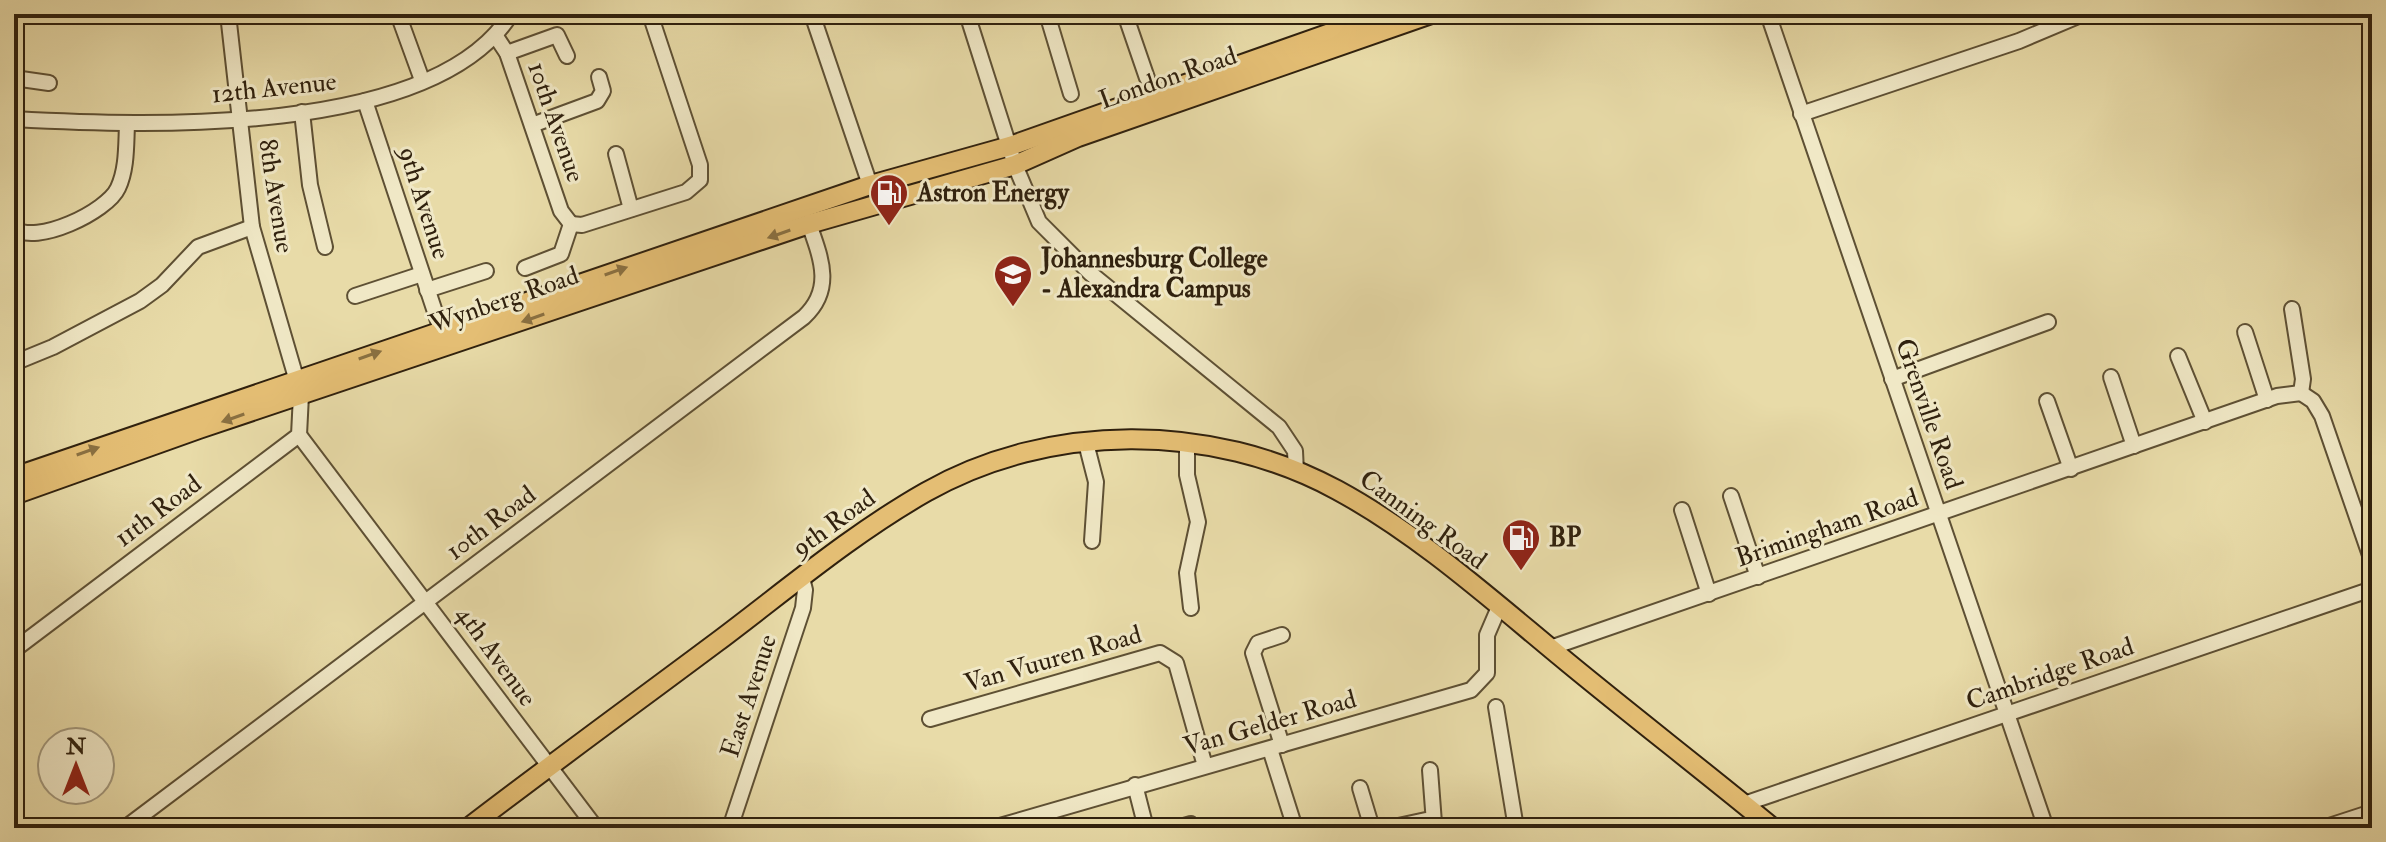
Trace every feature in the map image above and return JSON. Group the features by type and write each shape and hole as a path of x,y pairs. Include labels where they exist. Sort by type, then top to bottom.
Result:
{"main road":[{"name":"London Road","path":"1012,156 1384,14"},
{"name":"London Road","path":"1012,156 1089,133 1431,14"},
{"name":"Wynberg Road","path":"15,488 870,185 1012,156"},
{"name":"Wynberg Road","path":"299,388 1012,156"},
{"name":"9th Road","path":"468,828 882,519 950,480 1019,454 1086,443 1160,439 1228,450 1296,472"},
{"name":"Canning Road","path":"1296,472 1375,513 1499,607 1773,828"}],"street":[{"name":"8th Avenue","path":"228,14 252,227 299,388"},
{"path":"398,14 422,80"},
{"name":"12th Avenue","path":"14,119 127,125 302,112 365,101 460,65 495,35 511,14"},
{"path":"525,268 564,252 571,224 582,225 689,191 700,177 700,165 650,14"},
{"path":"812,14 870,185"},
{"path":"967,14 1012,156 1039,222 1056,243 1279,427 1295,451 1296,472"},
{"path":"1047,14 1071,94"},
{"path":"1125,14 1147,78"},
{"name":"Grenville Road","path":"1768,14 2046,828"},
{"path":"1801,114 2019,41 2083,14"},
{"name":"10th Avenue","path":"495,35 507,53 561,211 571,224"},
{"path":"507,53 557,35 567,56"},
{"path":"532,125 597,101 603,91 599,77"},
{"path":"14,78 49,83"},
{"name":"9th Avenue","path":"365,101 438,321"},
{"path":"302,112 310,185 325,247"},
{"path":"14,228 22,234 32,235 74,222 103,208 113,198 122,177 127,125"},
{"path":"616,154 631,209"},
{"name":"10th Road","path":"125,828 811,310 824,277 809,224"},
{"path":"14,363 96,326 162,285 198,247 252,227"},
{"path":"427,290 486,271"},
{"path":"355,296 422,274"},
{"path":"2292,309 2303,379 2301,393 2313,401 2322,416 2372,561"},
{"path":"1892,379 2048,322"},
{"path":"2245,332 2267,400"},
{"path":"2178,356 2205,422"},
{"path":"2111,377 2134,446"},
{"path":"299,388 302,427 299,435"},
{"name":"Brimingham Road","path":"1550,648 2267,400 2301,393"},
{"path":"2047,401 2071,469"},
{"name":"4th Avenue","path":"299,435 596,828"},
{"name":"11th Road","path":"14,650 299,435"},
{"path":"1187,442 1187,475 1198,522 1187,573 1191,608"},
{"path":"1086,443 1096,482 1092,541"},
{"path":"1731,496 1758,577"},
{"path":"1682,510 1709,594"},
{"name":"East Avenue","path":"730,828 803,608 805,590 802,578"},
{"name":"Cambridge Road","path":"1744,804 2372,589"},
{"name":"Van Gelder Road","path":"995,828 1475,687 1487,673 1487,635 1499,607"},
{"path":"1282,635 1258,643 1253,653 1295,828"},
{"name":"Van Vuuren Road","path":"930,719 1160,653 1176,663 1205,766"},
{"path":"1496,707 1516,828"},
{"path":"1389,828 1419,820 1436,825 1430,770"},
{"path":"1135,785 1146,828"},
{"path":"1360,788 1372,828"},
{"path":"2323,828 2372,812"}],"place":[{"name":"Astron Energy","path":"889,227"},
{"name":"Johannesburg College - Alexandra Campus","path":"1013,308"},
{"name":"BP","path":"1521,572"}]}
